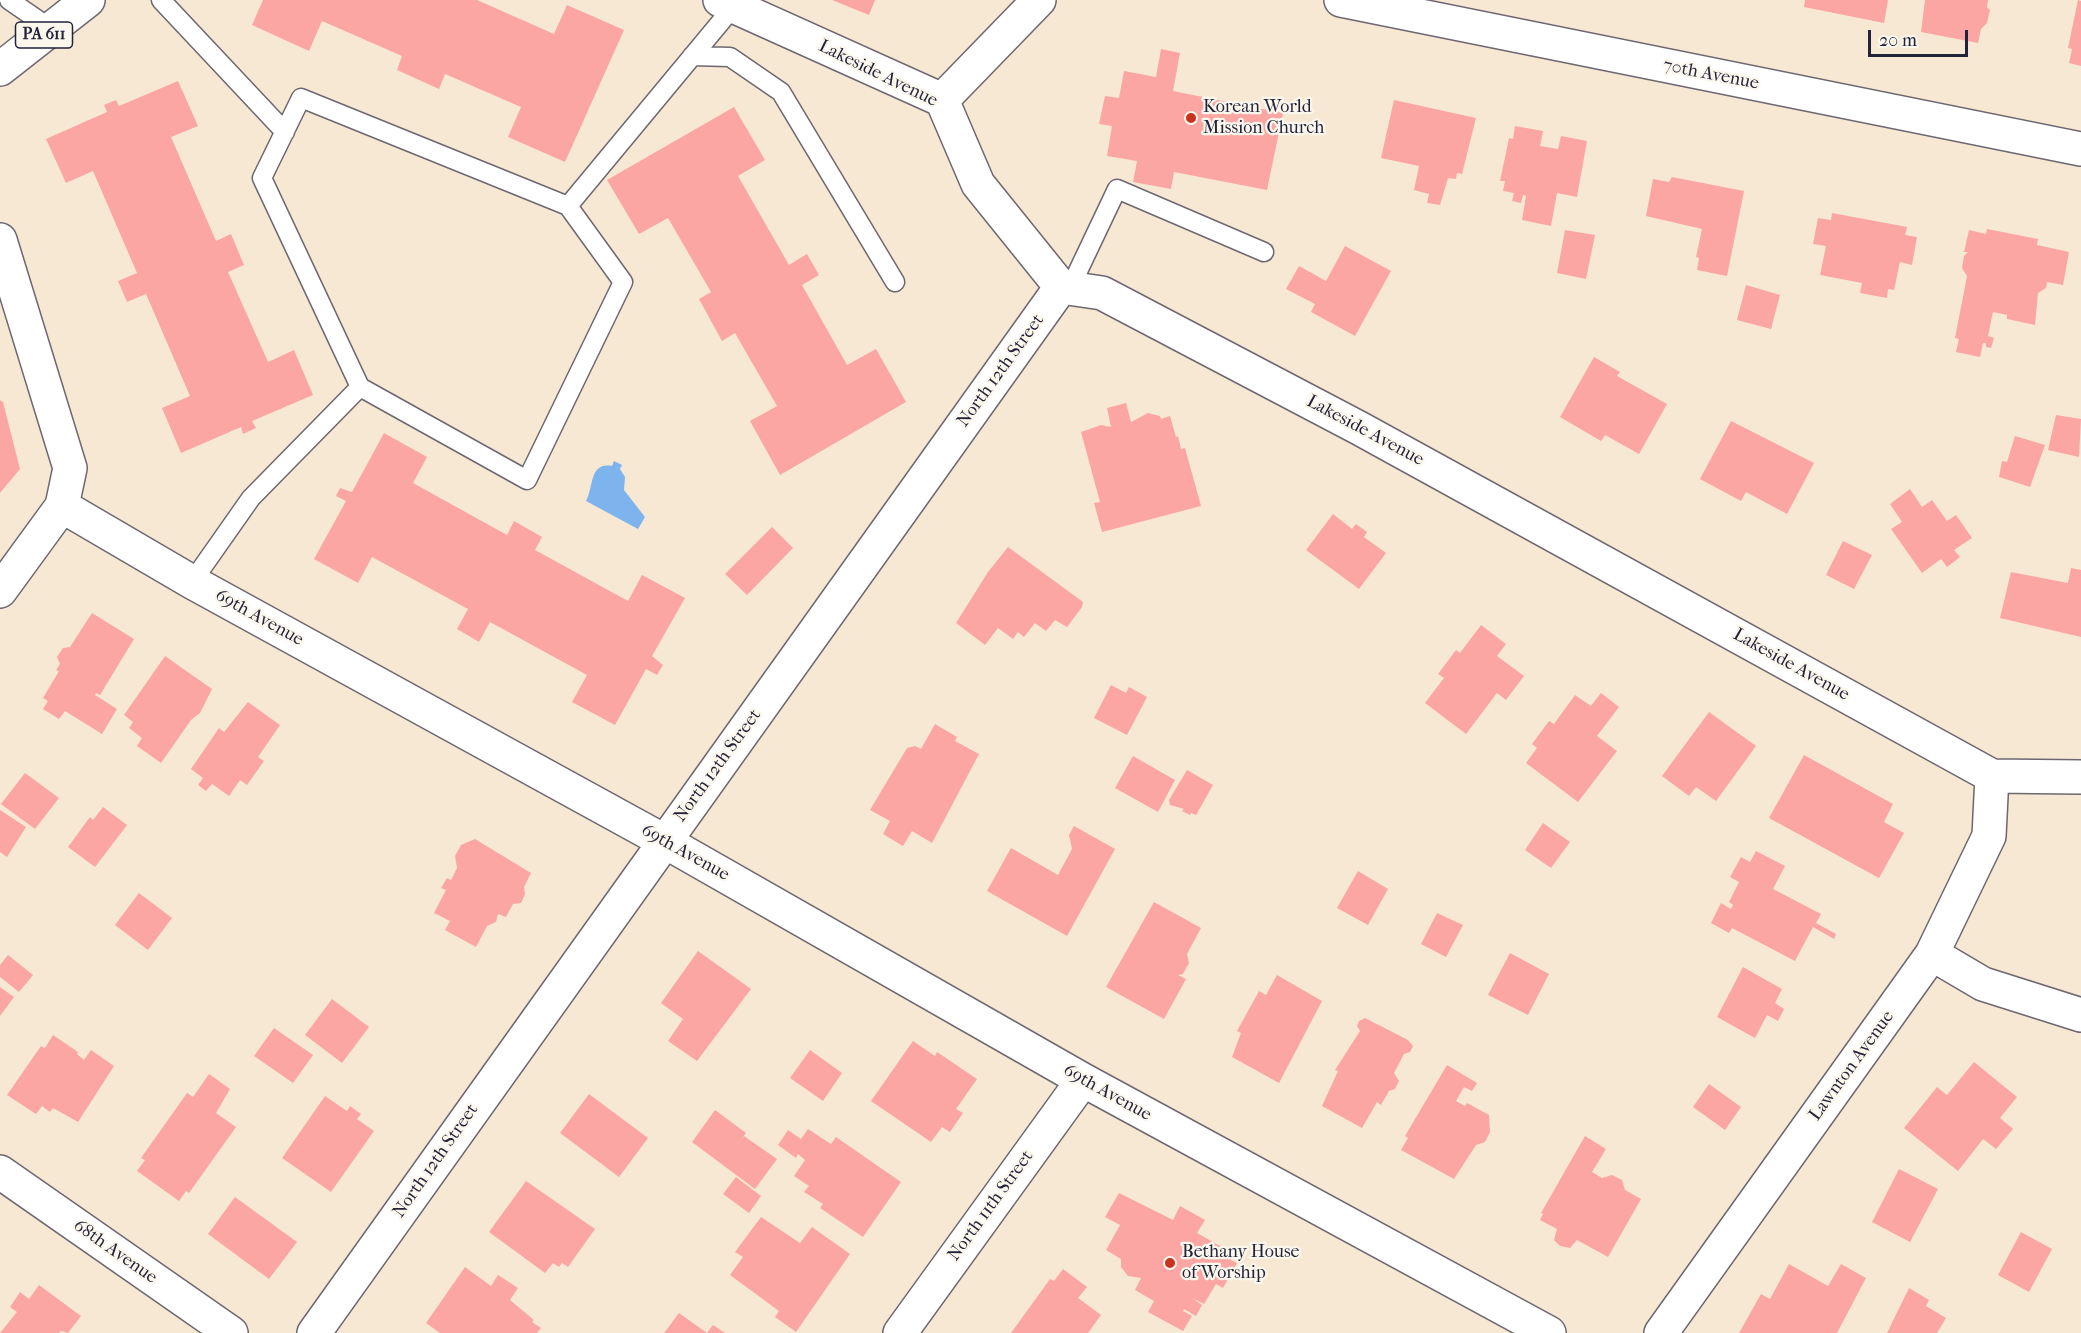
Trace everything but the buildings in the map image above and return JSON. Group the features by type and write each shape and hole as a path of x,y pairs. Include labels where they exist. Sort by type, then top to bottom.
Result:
{"street":[{"name":"PA 611","path":"0,69 88,0"},
{"path":"942,100 1039,0"},
{"name":"70th Avenue","path":"1341,0 1392,5 2081,149"},
{"name":"Lakeside Avenue","path":"727,3 942,100 978,184 1066,288 1102,293 1359,428 1992,776 2081,777"},
{"path":"0,242 70,468 62,506 0,591"},
{"name":"North 12th Street","path":"314,1333 664,841 1066,288"},
{"name":"69th Avenue","path":"62,506 192,582 664,841 1083,1080 1549,1333"},
{"name":"Lawnton Avenue","path":"1661,1333 1932,954 1989,836 1992,776"},
{"path":"1932,954 1983,984 2081,1015"},
{"name":"North 11th Street","path":"900,1333 1083,1080"},
{"name":"68th Avenue","path":"0,1172 231,1333"}],"lane":[{"path":"9,0 51,29"},
{"path":"161,0 285,132"},
{"path":"568,206 692,56 727,3"},
{"path":"692,56 730,57 781,92 896,282"},
{"path":"301,98 568,206 624,282 527,480 360,387 262,178 301,98"},
{"path":"1066,288 1117,189 1264,252"},
{"path":"192,582 251,498 360,387"}],"water":[{"path":"614,461 622,465 620,469 625,477 624,490 645,517 638,529 586,501 596,472 599,468 612,466"}],"place":[{"name":"Korean World Mission Church","path":"1191,118"},
{"name":"Bethany House of Worship","path":"1170,1263"}]}
